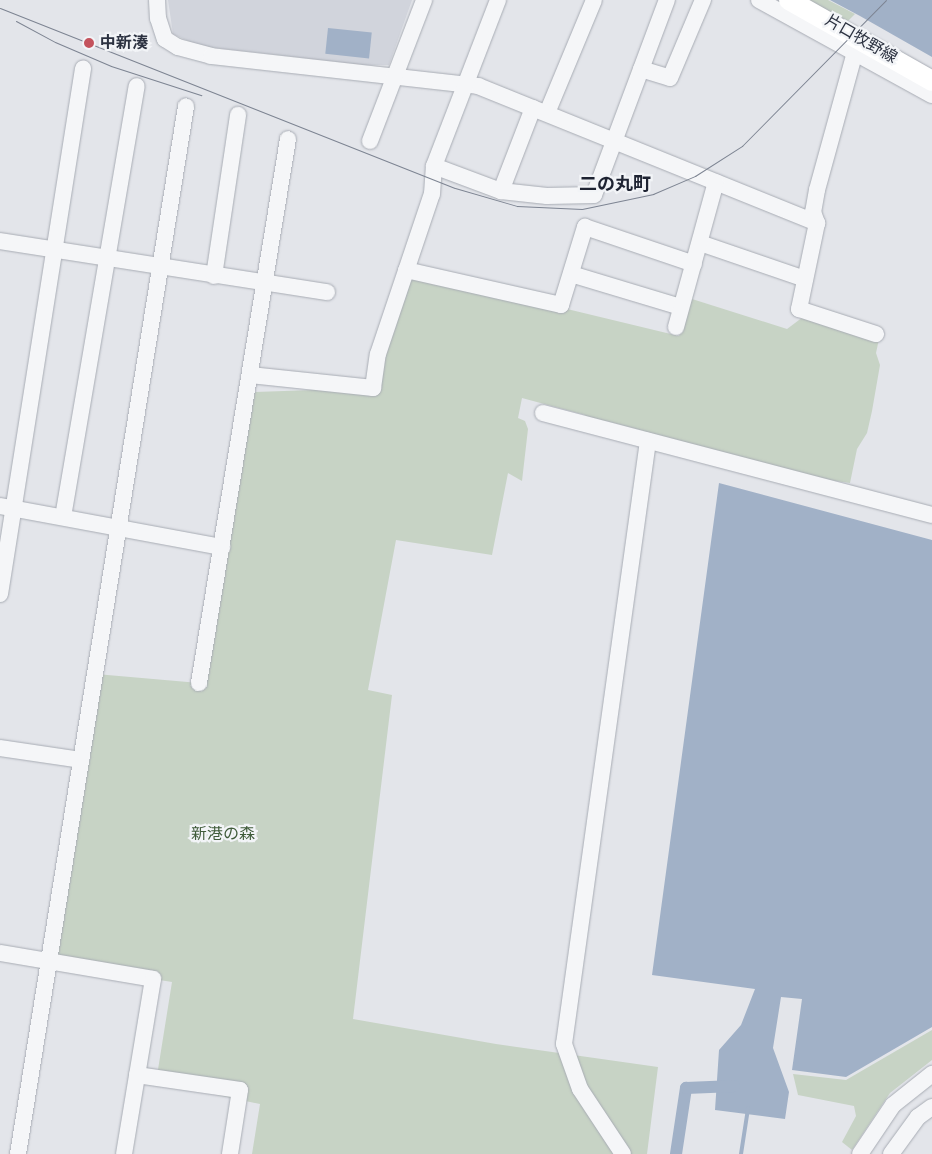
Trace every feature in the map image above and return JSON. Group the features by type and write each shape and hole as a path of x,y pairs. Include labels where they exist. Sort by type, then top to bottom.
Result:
{"main road":[{"name":"片口牧野線","path":"788,0 862,39 932,81"}],"street":[{"path":"157,0 158,18 165,39 178,47 212,56 478,86 817,223"},
{"path":"370,142 396,78 424,0"},
{"path":"250,375 373,388 378,354 432,194 434,166 463,85 498,0"},
{"path":"501,191 594,0"},
{"path":"434,166 501,191 547,196 594,195 667,0"},
{"path":"641,69 670,78 703,0"},
{"path":"759,0 932,95"},
{"path":"855,52 817,190 813,212 817,223 799,309 876,334"},
{"path":"1,583 6,507 54,250 83,69"},
{"path":"63,517 109,259 136,86"},
{"path":"18,1154 162,268 186,106"},
{"path":"214,276 238,115"},
{"path":"199,683 250,375 262,282 288,138"},
{"path":"676,327 716,182"},
{"path":"406,270 561,305 585,227 694,264"},
{"path":"0,241 162,268 327,292"},
{"path":"700,243 805,279"},
{"path":"572,274 680,307"},
{"path":"543,413 932,516"},
{"path":"623,1154 580,1090 564,1044 648,440"},
{"path":"6,507 222,547"},
{"path":"0,748 81,760"},
{"path":"0,953 153,979 124,1154"},
{"path":"860,1154 893,1105 932,1074"},
{"path":"137,1075 240,1090 230,1154"},
{"path":"891,1154 918,1117 932,1107"}],"shaded area":[{"path":"168,0 412,0 389,65 363,65 199,46 173,34"}],"green space":[{"path":"807,0 828,0 855,14 848,21"},
{"name":"新港の森","path":"406,270 679,336 692,299 787,329 803,317 879,339 876,353 880,365 872,411 867,433 857,449 850,483 814,478 648,436 643,431 606,421 590,421 585,415 522,398 518,418 525,421 528,429 522,481 508,473 492,555 396,540 368,690 392,695 353,1019 496,1044 658,1067 647,1154 252,1154 260,1104 156,1082 172,982 49,962 96,674 199,683 222,547 255,392 373,388"},
{"path":"932,1030 932,1060 890,1093 852,1150 842,1142 856,1116 854,1106 798,1095 793,1074 846,1080"}],"water":[{"path":"830,0 932,0 932,57 860,16"},
{"path":"328,28 372,33 369,58 325,54"},
{"path":"719,483 932,540 932,1027 846,1077 792,1070 802,999 781,997 773,1048 789,1092 785,1119 715,1110 719,1050 741,1025 755,989 652,975"}],"waterway":[{"path":"676,1154 686,1088 734,1086"},
{"path":"741,1154 748,1109"}],"tram line":[{"path":"0,8 455,188 517,206 582,209 653,194 695,176 742,146 886,0"},
{"path":"16,21 55,42 111,66 201,95"}],"place":[{"name":"中新湊","path":"89,43"}],"district":[{"name":"二の丸町","path":"615,184"}]}
